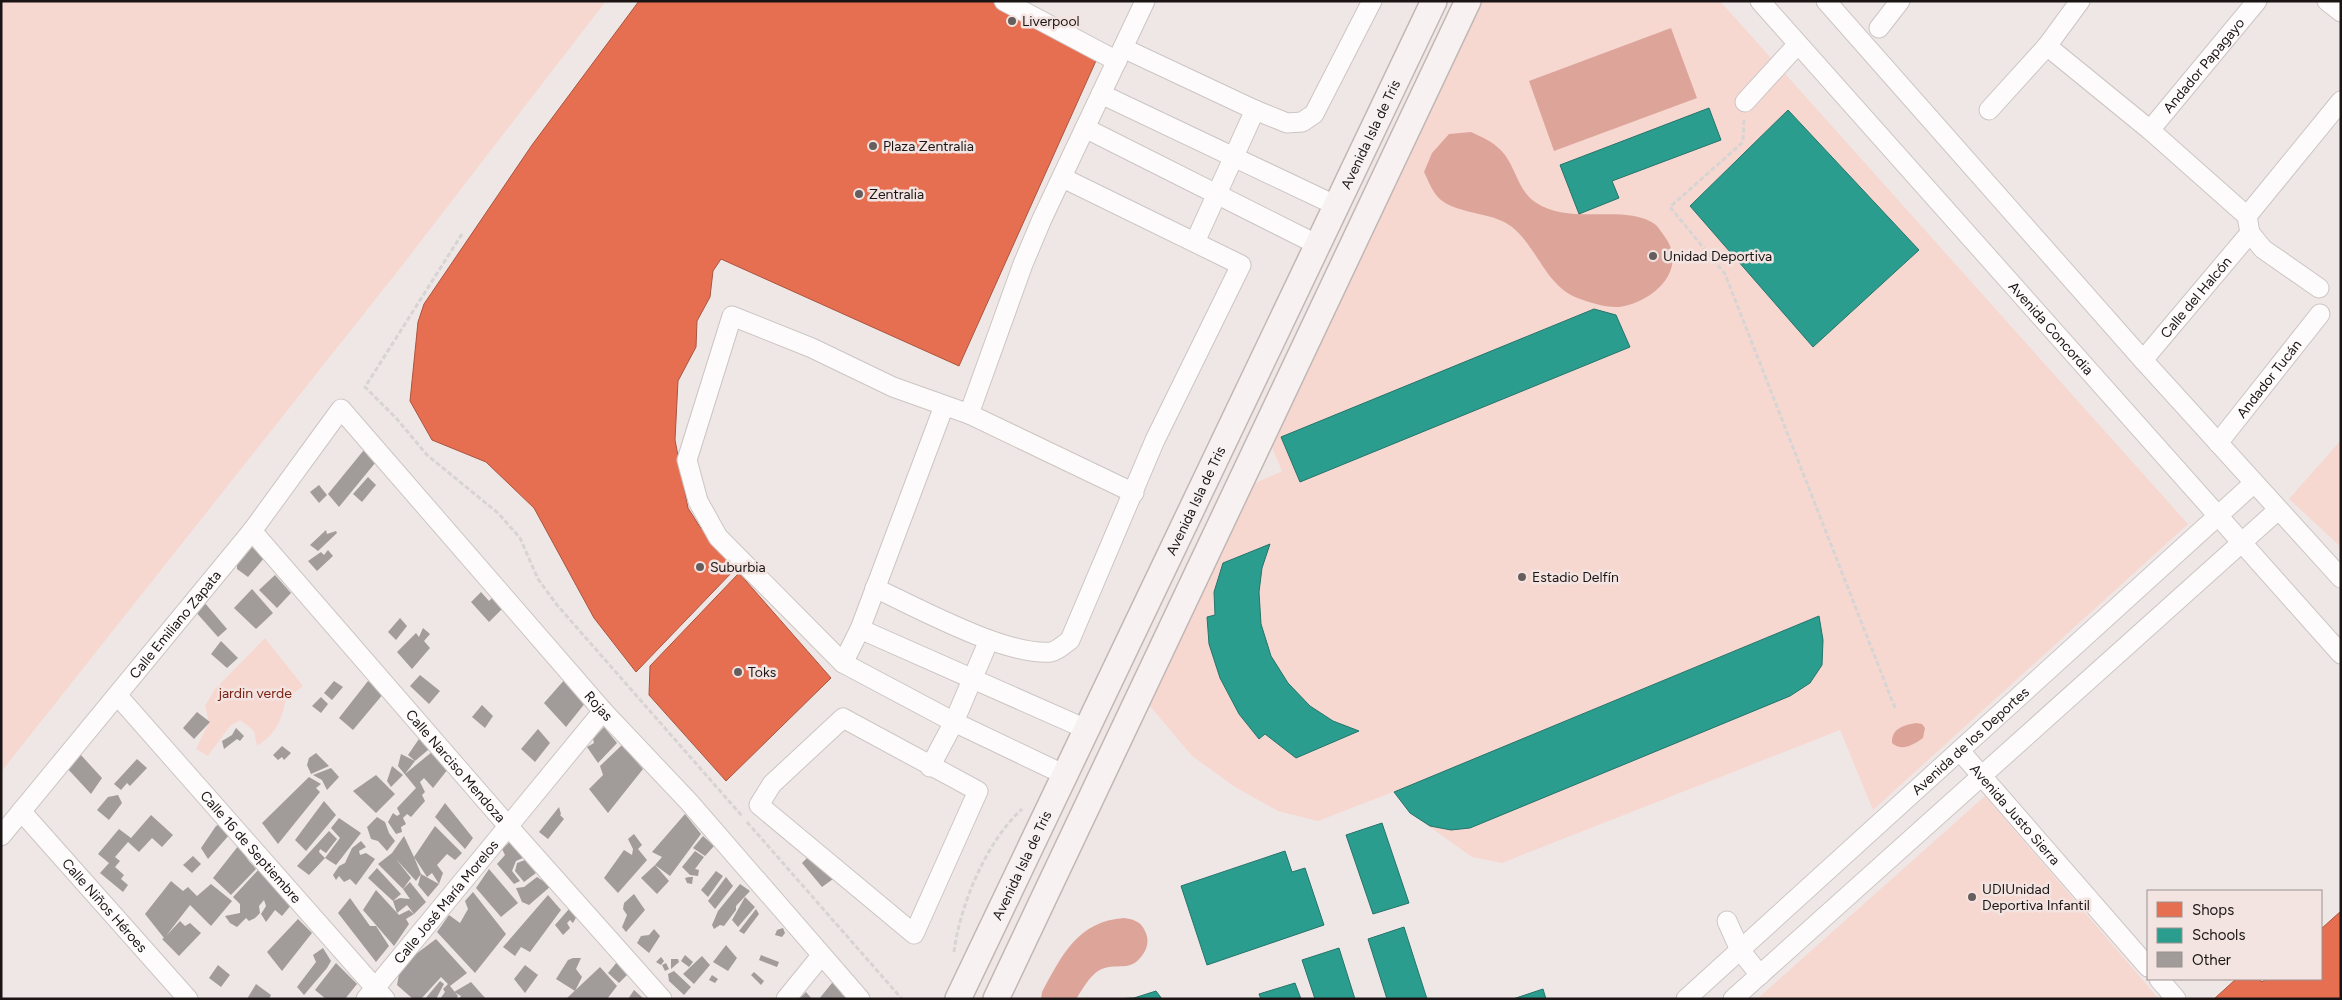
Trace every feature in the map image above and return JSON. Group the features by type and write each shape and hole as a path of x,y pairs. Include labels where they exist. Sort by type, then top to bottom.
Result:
{"main road":[{"name":"Avenida Isla de Tris","path":"958,999 1434,1"},
{"path":"996,999 1468,1"}],"street":[{"path":"1004,1 1120,54 1287,123 1302,122 1314,114 1372,1"},
{"path":"969,414 1023,264 1042,219 1145,1"},
{"path":"1826,1 2143,360 2341,578"},
{"path":"1879,28 1900,1"},
{"path":"1989,110 2047,46 2080,1"},
{"name":"Andador Papagayo","path":"2150,130 2257,1"},
{"path":"2327,1 2341,12"},
{"name":"Avenida Concordia","path":"1764,3 1797,44 2341,654"},
{"path":"1745,102 1797,44"},
{"path":"2047,46 2150,130 2249,224 2263,249 2319,288"},
{"path":"1101,94 1337,206"},
{"name":"Calle del Halcón","path":"2143,360 2339,105"},
{"path":"1195,242 1255,110"},
{"path":"1085,128 1318,245"},
{"path":"875,588 989,640 1028,651 1053,652 1070,640 1155,440 1241,265 1063,178"},
{"name":"Andador Tucán","path":"2218,443 2320,314"},
{"path":"1065,775 954,722 843,663 718,537 698,501 687,460 732,316 812,348 893,387 969,414 1134,493"},
{"path":"843,663 860,629 944,406"},
{"name":"Calle Emiliano Zapata","path":"1,836 252,531 341,409"},
{"name":"Rojas","path":"341,409 603,711 689,802 860,999"},
{"name":"Avenida de los Deportes","path":"1686,999 2219,517 2254,483"},
{"path":"1733,999 2278,510"},
{"name":"Calle Narciso Mendoza","path":"252,531 508,826 662,999"},
{"path":"860,629 1086,729"},
{"path":"930,767 954,722 989,640"},
{"name":"Calle 16 de Septiembre","path":"118,696 375,995"},
{"name":"Calle José María Morelos","path":"375,995 508,826 603,711"},
{"path":"843,718 930,767 978,791 914,934 759,806 772,784 843,718"},
{"name":"Avenida Justo Sierra","path":"1960,751 2147,966"},
{"name":"Calle Niños Héroes","path":"21,812 188,999"},
{"path":"1727,921 1740,950 1760,974"},
{"path":"786,999 822,956"},
{"path":"2159,980 2176,999"}],"path":[{"path":"1745,102 1743,142 1670,207 1725,274 1895,708"},
{"path":"462,234 364,387 396,418 427,455 498,513 520,538 538,579 557,605 902,999"},
{"path":"954,955 956,936 988,853 1000,833 1029,803"}],"green space":[{"path":"1,1 606,1 401,267 1,772"},
{"name":"Unidad Deportiva","path":"1479,1 1720,1 2188,524 1873,810 1840,730 1502,863 1472,857 1410,813 1393,792 1318,821 1278,811 1235,787 1192,756 1149,705 1253,484 1282,471 1271,445"},
{"path":"2341,440 2341,547 2289,499"},
{"name":"jardin verde","path":"265,638 303,686 286,699 277,726 264,741 257,746 254,731 240,720 230,726 208,756 196,749 209,722 205,706 215,689"},
{"name":"UDIUnidad Deportiva Infantil","path":"1985,796 2159,999 1757,999"}],"shaded area":[{"path":"1671,28 1697,98 1554,151 1529,81"},
{"path":"1471,132 1498,147 1509,161 1525,192 1535,202 1549,209 1565,213 1630,215 1644,218 1656,225 1671,249 1673,261 1670,273 1663,283 1643,299 1619,307 1603,306 1580,299 1564,290 1555,282 1516,230 1498,219 1457,208 1440,199 1424,172 1432,153 1449,134"},
{"path":"1916,723 1922,724 1925,728 1923,738 1904,747 1896,746 1892,743 1892,738 1896,731 1903,726"},
{"path":"1124,918 1138,922 1146,934 1147,945 1140,959 1129,965 1105,968 1098,971 1089,980 1076,999 1041,999 1042,992 1057,965 1073,942 1095,926"}],"building: Shops":[{"path":"639,1 998,1 1099,54 959,366 721,259 713,271 710,297 697,321 696,347 678,381 675,440 688,508 700,527 736,568 636,672 594,618 534,508 486,462 432,440 410,401 418,322 424,304 532,145"},
{"name":"Toks","path":"739,573 831,678 726,781 649,695 650,666"},
{"path":"2341,911 2341,999 2214,999 2235,980 2260,980 2262,982 2265,980 2322,980 2322,928"}],"building: Schools":[{"path":"1709,108 1721,140 1612,181 1619,198 1579,214 1560,165"},
{"path":"1788,110 1919,250 1813,347 1690,206"},
{"path":"1594,309 1616,315 1630,347 1300,482 1281,437"},
{"path":"1270,544 1262,568 1259,592 1261,624 1271,656 1288,683 1310,706 1333,721 1359,731 1296,758 1265,734 1259,739 1239,714 1220,678 1209,644 1207,617 1215,615 1214,592 1223,563"},
{"path":"1819,616 1823,640 1822,665 1810,683 1790,696 1470,828 1451,830 1430,826 1410,813 1394,792"},
{"path":"1382,823 1409,903 1373,914 1346,835"},
{"path":"1285,851 1292,872 1305,868 1324,925 1207,965 1181,886"},
{"path":"1404,927 1427,999 1387,999 1368,939"},
{"path":"1339,948 1355,999 1315,999 1302,960"},
{"path":"1295,983 1301,999 1261,999 1259,994"},
{"path":"1543,989 1546,999 1513,999"},
{"path":"1156,991 1162,999 1113,999 1134,998"}],"building: Other":[{"path":"368,445 380,457 339,507 328,494"},
{"path":"368,477 376,485 362,502 353,494"},
{"path":"319,485 327,495 319,503 310,492"},
{"path":"326,530 327,534 336,531 337,533 318,551 310,545"},
{"path":"255,540 265,557 248,577 237,569 237,560"},
{"path":"328,550 333,556 317,571 308,561 321,552 324,555"},
{"path":"275,575 291,593 277,608 259,590"},
{"path":"252,589 273,613 256,629 234,608"},
{"path":"481,592 489,601 493,597 502,609 489,622 471,602"},
{"path":"204,602 227,629 218,637 194,610"},
{"path":"400,618 407,626 396,640 388,632"},
{"path":"423,628 430,634 424,641 430,648 412,669 397,652 416,633 419,637"},
{"path":"221,641 238,658 227,668 211,654"},
{"path":"420,675 440,691 429,704 410,686"},
{"path":"566,678 586,702 566,727 544,703"},
{"path":"334,681 343,687 332,700 324,693"},
{"path":"368,681 384,693 353,730 339,718"},
{"path":"321,697 328,704 321,713 312,706"},
{"path":"482,705 493,716 485,728 472,717"},
{"path":"197,712 210,722 194,739 183,728"},
{"path":"604,727 617,743 598,763 587,747 594,743 593,739"},
{"path":"236,728 244,736 240,741 237,739 224,749 222,741 232,735"},
{"path":"538,729 550,743 535,762 521,749"},
{"path":"423,733 435,744 415,761 408,755"},
{"path":"622,745 643,769 608,813 589,789 603,775 600,766"},
{"path":"282,746 291,753 284,760 282,757 278,760 273,755"},
{"path":"438,747 452,764 433,788 424,778 420,782 425,792 422,795 425,801 411,817 407,814 403,818 406,824 401,827 402,832 396,834 388,822 393,813 397,816 400,814 397,808 416,788 398,766 401,754 415,761 405,774"},
{"path":"316,753 329,766 311,774 307,765 309,758"},
{"path":"80,754 102,778 91,794 66,767"},
{"path":"137,759 147,768 130,786 127,783 121,790 114,784"},
{"path":"392,766 403,775 391,787 387,781"},
{"path":"331,768 339,777 327,790 322,780 313,775"},
{"path":"376,775 395,794 376,813 353,791"},
{"path":"309,777 321,784 316,788 320,792 278,844 262,823"},
{"path":"118,795 122,803 109,820 97,810 108,797"},
{"path":"324,801 336,815 306,851 295,840"},
{"path":"445,803 473,838 465,849 435,817"},
{"path":"559,807 560,815 564,819 548,839 539,832"},
{"path":"685,814 701,834 670,876 655,865 662,857 652,852"},
{"path":"151,815 173,835 162,847 152,838 139,852 128,842 115,857 120,861 115,867 124,875 121,879 128,885 123,892 100,873 109,863 98,854 119,829 131,838"},
{"path":"377,817 385,822 389,833 395,841 387,851 378,841 371,839 367,827"},
{"path":"339,818 361,833 336,865 325,858 340,838 331,828"},
{"path":"220,824 230,834 208,859 201,848 216,826"},
{"path":"435,826 462,853 455,860 447,854 437,865 443,873 439,884 432,873 427,877 414,857"},
{"path":"329,831 337,839 326,853 320,849 319,852 325,858 309,875 297,866"},
{"path":"634,834 642,845 638,849 647,860 618,893 604,878 624,850 632,855 633,849 628,839"},
{"path":"404,836 421,874 416,881 396,859 411,878 403,889 378,864 392,853"},
{"path":"703,836 714,846 705,856 693,848"},
{"path":"512,840 523,858 516,861 512,871 520,881 514,884 497,864 505,855 502,849"},
{"path":"361,841 366,847 359,851 360,855 366,853 375,859 356,885 350,879 344,882 339,876 336,880 333,875 339,866 345,863 352,848"},
{"path":"239,845 256,869 231,895 213,878"},
{"path":"695,851 704,857 695,869 699,870 698,876 690,875 682,867"},
{"path":"812,853 833,879 822,887 802,863"},
{"path":"193,856 201,864 192,873 183,865"},
{"path":"525,860 536,873 524,882 515,871 517,863"},
{"path":"655,865 669,881 657,894 641,878"},
{"path":"260,868 292,904 282,916 275,910 266,922 261,914 266,906 264,900 259,906 260,913 255,918 249,921 246,918 237,927 230,923 225,916 240,913 240,904 233,897"},
{"path":"377,868 401,894 393,901 368,878"},
{"path":"489,869 518,903 501,917 476,888"},
{"path":"716,871 723,876 708,897 701,890"},
{"path":"421,874 439,884 428,897 418,885"},
{"path":"537,877 551,886 529,905 522,902 516,888 524,887"},
{"path":"693,877 692,884 687,883 685,878"},
{"path":"726,877 733,886 715,909 708,901"},
{"path":"171,881 183,891 188,887 197,896 211,884 232,901 211,926 190,905 166,936 180,921 185,926 190,923 201,933 179,956 162,939 164,938 145,914"},
{"path":"410,882 426,902 414,914 407,905 397,913 393,901 400,898 410,899 403,889"},
{"path":"740,884 750,891 736,906 736,910 724,926 720,925 714,929 712,925 718,911"},
{"path":"376,890 399,915 409,910 414,914 406,919 409,924 394,946 363,910"},
{"path":"473,892 506,934 475,973 437,932 449,915 460,923 468,909 465,901"},
{"path":"634,894 645,910 626,932 622,927 627,915 623,909 624,903"},
{"path":"548,895 561,910 530,952 521,947 515,956 503,947"},
{"path":"745,897 755,907 738,927 732,920"},
{"path":"350,898 370,926 376,926 389,946 376,962 338,913"},
{"path":"569,909 578,914 573,923 570,920 567,923 570,928 563,935 555,925"},
{"path":"756,909 759,914 744,934 739,931"},
{"path":"298,919 312,933 282,971 267,952"},
{"path":"783,928 785,933 782,937 775,935 777,930"},
{"path":"654,929 660,936 649,953 637,943 641,936 649,935"},
{"path":"436,939 467,973 450,986 458,996 456,999 440,999 445,992 443,989 448,984 441,977 421,999 413,999 397,985 399,974 416,954"},
{"path":"726,945 737,958 728,971 713,962"},
{"path":"323,948 331,961 304,995 297,987 316,962 313,955"},
{"path":"685,955 693,962 689,967 681,961"},
{"path":"761,955 779,962 777,967 759,960"},
{"path":"702,956 710,965 694,984 683,974"},
{"path":"661,957 664,961 661,965 656,962"},
{"path":"581,958 576,969 582,977 575,991 556,979 568,960"},
{"path":"671,959 678,959 679,962 671,969"},
{"path":"617,962 628,974 619,983 608,973"},
{"path":"336,963 357,984 345,999 326,999 315,990"},
{"path":"666,963 669,969 665,971 662,965"},
{"path":"218,965 230,975 221,987 209,978"},
{"path":"525,965 538,975 525,993 514,979"},
{"path":"600,967 617,986 607,999 566,999"},
{"path":"674,971 691,987 684,995 669,981 668,974"},
{"path":"754,972 764,981 761,985 751,975"},
{"path":"712,975 718,979 715,983 709,980"},
{"path":"836,978 845,988 841,993 847,999 819,999"},
{"path":"440,981 444,984 436,999 425,999"},
{"path":"471,982 486,999 459,999 461,996 454,992"},
{"path":"256,984 271,995 269,999 247,999"},
{"path":"634,990 644,999 628,999"},
{"path":"806,992 812,999 799,999"}],"place":[{"name":"Liverpool","path":"1012,21"},
{"name":"Plaza Zentralia","path":"873,146"},
{"name":"Zentralia","path":"859,194"},
{"name":"Unidad Deportiva","path":"1653,256"},
{"name":"Suburbia","path":"700,567"},
{"name":"Estadio Delfín","path":"1522,577"},
{"name":"Toks","path":"738,672"},
{"name":"UDIUnidad Deportiva Infantil","path":"1972,897"}]}
